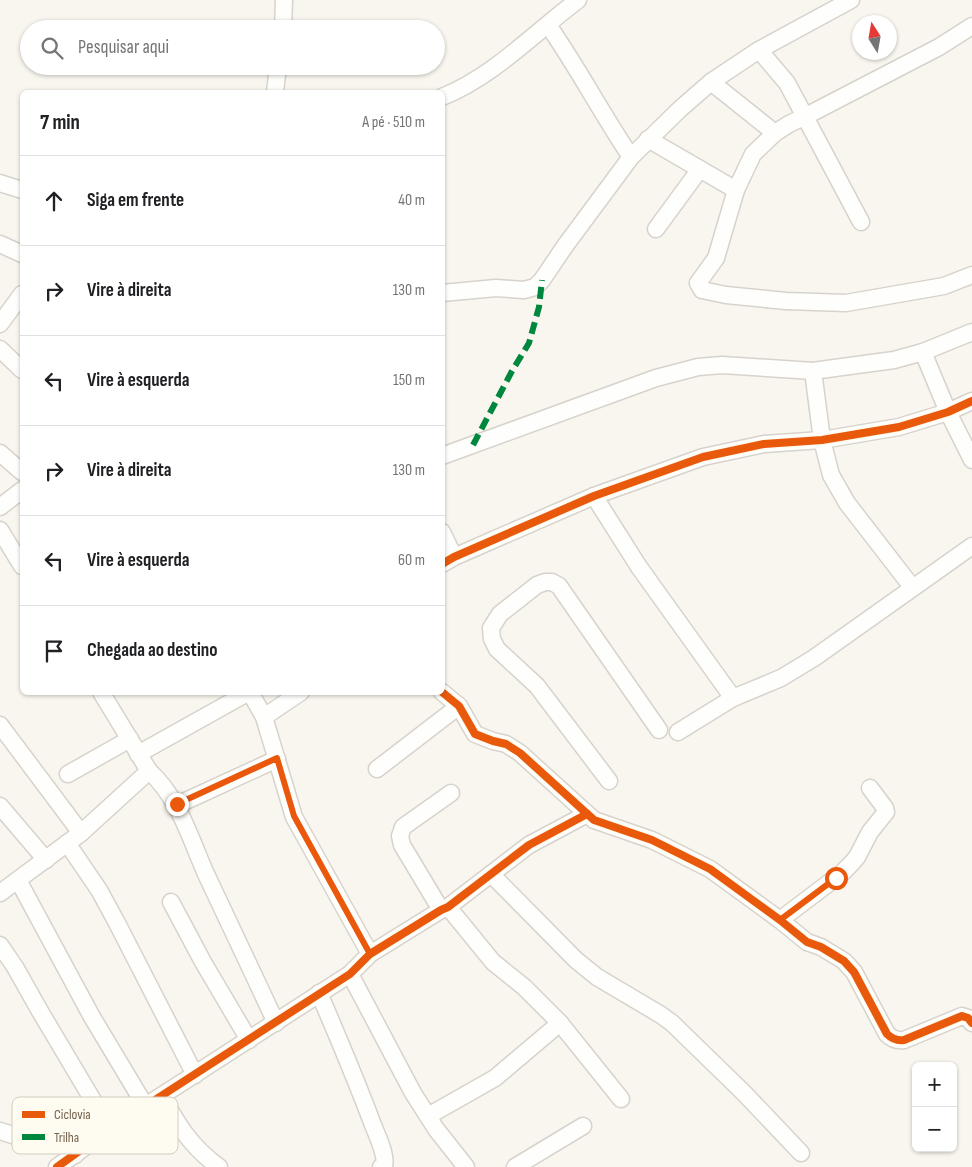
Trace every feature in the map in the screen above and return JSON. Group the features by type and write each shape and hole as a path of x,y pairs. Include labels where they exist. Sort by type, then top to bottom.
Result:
{"street":[{"path":"283,20 284,0"},
{"path":"445,96 483,75 578,0"},
{"path":"445,293 496,288 524,290 535,287 631,157 648,139 711,82 759,50 850,0"},
{"path":"548,25 574,62 603,114 631,157"},
{"path":"972,26 939,47 774,133 753,154 736,190 716,258 698,284 702,290 726,295 778,300 846,303 944,286 972,275"},
{"path":"759,50 787,83 861,222"},
{"path":"275,90 277,75"},
{"path":"711,82 774,133"},
{"path":"648,139 736,190"},
{"path":"656,229 700,169"},
{"path":"0,183 20,189"},
{"path":"0,244 20,253"},
{"path":"0,324 20,297"},
{"path":"445,455 656,378 698,367 722,365 813,371 894,360 923,352 972,332"},
{"path":"0,349 20,368"},
{"path":"923,352 948,412 972,460"},
{"path":"813,371 822,440 831,475 847,503 912,587"},
{"path":"445,546 448,561 594,496 703,457 764,444 822,440 899,427 948,412 972,401"},
{"path":"0,453 20,470"},
{"path":"0,506 20,491"},
{"path":"594,496 639,567 733,698"},
{"path":"0,530 20,563"},
{"path":"678,732 733,698 781,678 814,658 972,546"},
{"path":"609,781 537,686 497,649 492,639 491,628 500,614 537,585 552,582 559,586 659,730"},
{"path":"445,694 459,706 475,734 493,742 506,744 520,753 594,820 652,840 710,869 807,942 821,947 844,961 854,972 887,1034 892,1038 899,1041 904,1040 962,1016 968,1018 972,1023"},
{"path":"103,695 149,771 177,804 191,840 276,1022"},
{"path":"138,754 245,695"},
{"path":"252,695 264,717 294,816 370,954"},
{"path":"264,717 297,695"},
{"path":"377,769 459,706"},
{"path":"0,725 81,833"},
{"path":"68,774 130,739"},
{"path":"177,804 277,758"},
{"path":"0,893 81,833 149,771"},
{"path":"780,920 842,873 857,857 870,832 886,812 870,788"},
{"path":"451,793 403,827 400,836 402,845 445,908 493,962 524,987 560,1024 621,1099"},
{"path":"0,806 46,860"},
{"path":"162,1096 350,974 370,954 445,908 529,845 587,814"},
{"path":"67,843 99,890 195,1075"},
{"path":"491,874 576,960 596,977 661,1014 672,1023 744,1093 801,1153"},
{"path":"18,880 92,1017 140,1097"},
{"path":"172,902 203,962 249,1040"},
{"path":"0,945 15,967 90,1097"},
{"path":"350,974 413,1092 436,1129 466,1167"},
{"path":"319,993 352,1068 378,1139 385,1161 384,1166 381,1167"},
{"path":"428,1116 495,1078 560,1024"},
{"path":"178,1123 189,1141 208,1160 219,1167"},
{"path":"515,1167 583,1126"},
{"path":"0,1131 12,1135"},
{"path":"57,1167 75,1155"}],"marked path":[{"path":"473,445 529,343 539,307 542,280"}],"cycle path":[{"path":"445,562 594,496 703,457 764,444 822,440 899,427 948,412 972,401"},
{"path":"445,694 459,706 475,734 506,744 520,753 594,820 652,840 710,869 807,942 821,947 844,961 854,972 887,1034 891,1037 897,1040 904,1040 962,1016 968,1018 972,1023"},
{"path":"160,1097 350,974 370,954 448,907 529,845 587,814"},
{"path":"57,1167 75,1154"}],"route":[{"path":"177,804 277,758 294,816 370,954 448,907 529,845 587,814 594,820 652,840 690,858 710,869 780,920 836,878"}]}
